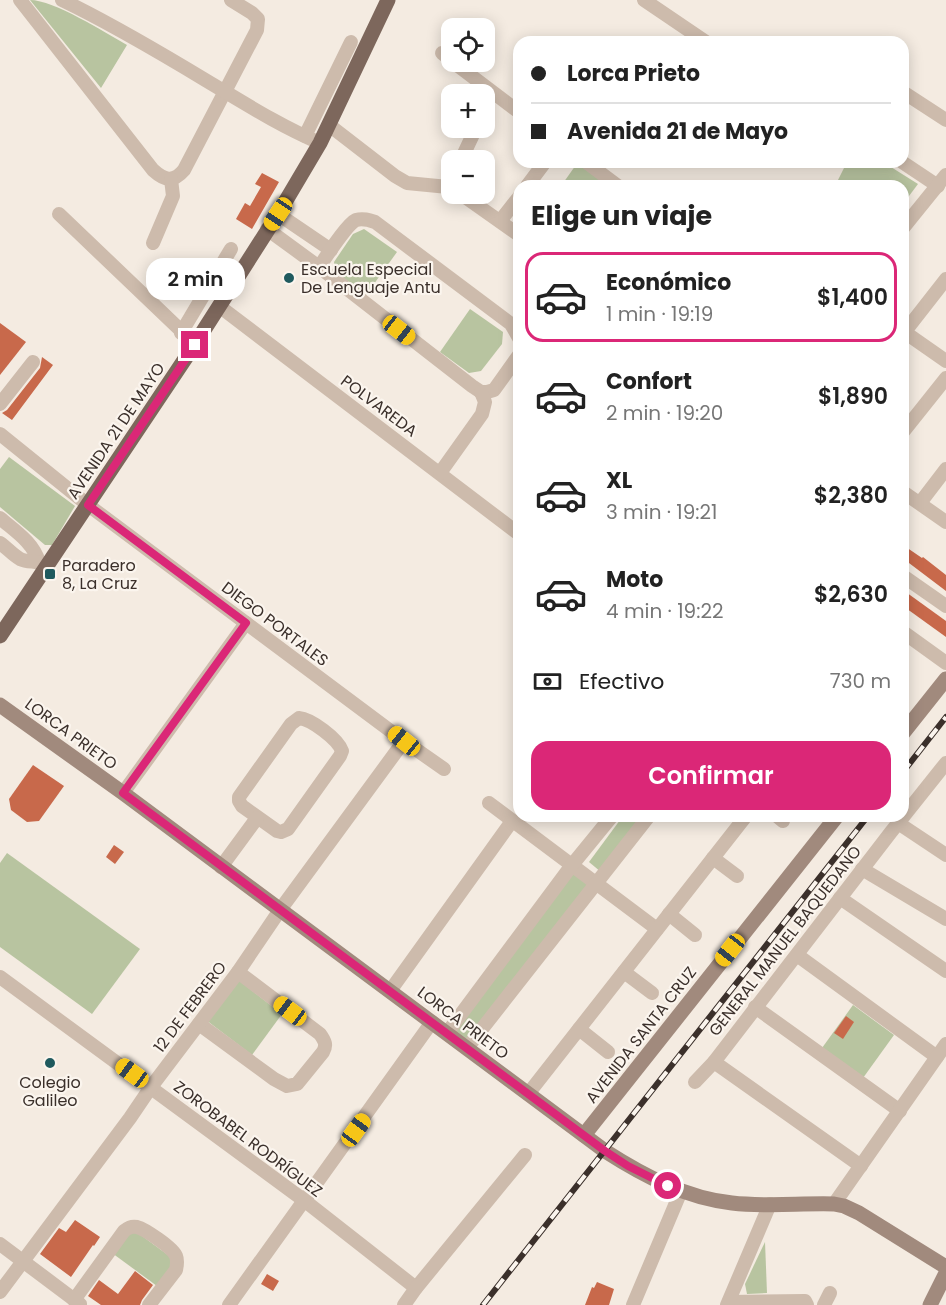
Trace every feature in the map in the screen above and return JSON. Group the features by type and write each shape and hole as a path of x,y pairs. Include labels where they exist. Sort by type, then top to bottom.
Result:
{"main road":[{"name":"AVENIDA 21 DE MAYO","path":"0,636 43,564 88,505 195,345 278,214 320,143 388,0"},
{"path":"909,725 946,679"},
{"name":"LORCA PRIETO","path":"0,705 123,793 584,1136 628,1166 681,1191 732,1203 844,1206 868,1218 946,1267"},
{"name":"AVENIDA SANTA CRUZ","path":"584,1136 832,822"},
{"path":"930,1305 946,1273"}],"street":[{"path":"20,0 153,170 161,177 171,179 179,176 184,170 257,30 258,19 231,0"},
{"path":"62,0 111,24 251,108 320,143"},
{"path":"644,0 697,36"},
{"path":"305,136 351,42"},
{"path":"466,72 481,84"},
{"path":"495,95 513,108"},
{"path":"909,96 946,120"},
{"path":"328,125 407,183 441,185"},
{"path":"909,165 942,180 909,221"},
{"path":"594,168 610,180"},
{"path":"153,243 173,196 171,179"},
{"path":"475,204 513,231"},
{"path":"500,221 513,205"},
{"path":"59,214 195,345"},
{"path":"278,214 331,250"},
{"path":"319,267 351,223 362,219 375,222 513,328"},
{"path":"267,229 481,392 494,390 513,363"},
{"path":"181,333 231,249"},
{"path":"909,327 946,279"},
{"name":"POLVAREDA","path":"219,306 513,529"},
{"path":"909,336 946,361"},
{"path":"0,405 33,362"},
{"path":"909,424 946,378"},
{"path":"440,473 482,414 485,402 481,392"},
{"name":"DIEGO PORTALES","path":"0,434 88,505 444,769"},
{"path":"920,504 946,469"},
{"path":"909,496 946,522"},
{"path":"0,518 31,544 43,564"},
{"path":"0,543 21,559 43,564"},
{"path":"909,580 946,606"},
{"path":"123,793 246,623"},
{"path":"909,636 946,663"},
{"path":"299,718 307,720 338,743 346,745 285,831 277,831 257,818 242,806 239,797 293,722 299,718"},
{"name":"12 DE FEBRERO","path":"0,1292 238,972 280,910 404,741"},
{"name":"GENERAL MANUEL BAQUEDANO","path":"909,809 946,763"},
{"path":"390,991 512,820 489,803"},
{"path":"222,867 257,818"},
{"path":"515,822 657,929"},
{"path":"447,1033 572,865 607,822"},
{"path":"467,1048 644,822"},
{"path":"528,1094 741,822"},
{"path":"898,823 946,855"},
{"name":"GENERAL MANUEL BAQUEDANO","path":"695,1082 714,1062 898,823"},
{"path":"713,858 737,876"},
{"path":"862,869 946,919"},
{"path":"840,898 946,971"},
{"path":"669,914 695,935"},
{"path":"797,955 937,1057"},
{"path":"199,1024 287,1086 297,1084 323,1052 326,1047 325,1040 320,1034 238,972"},
{"path":"624,972 652,993"},
{"name":"ZOROBABEL RODRÍGUEZ","path":"0,977 304,1201 417,1288"},
{"path":"755,1007 900,1111"},
{"path":"229,1305 432,1022"},
{"path":"579,1029 608,1052"},
{"path":"834,1204 946,1044"},
{"path":"714,1062 861,1166"},
{"path":"404,1305 525,1155"},
{"path":"633,1305 681,1191"},
{"path":"770,1204 728,1303 805,1301 807,1305"},
{"path":"0,1244 78,1303 124,1231 134,1226 145,1230 172,1250 178,1264 176,1270 149,1305"}],"green space":[{"path":"30,0 40,1 65,11 127,45 101,88"},
{"path":"574,168 586,168 603,180 565,180"},
{"path":"844,168 893,168 918,184 909,196 909,180 838,180"},
{"path":"364,229 397,252 366,295 336,274 334,262 353,234"},
{"path":"470,309 503,332 502,344 481,371 469,373 440,352"},
{"path":"9,457 75,506 52,545 45,545 0,507 0,469"},
{"path":"619,822 639,822 601,872 589,862"},
{"path":"7,853 140,949 92,1014 0,947 0,863"},
{"path":"572,865 597,884 467,1048 447,1033"},
{"path":"237,979 282,1014 252,1055 206,1020"},
{"path":"853,1005 894,1035 863,1078 822,1048"},
{"path":"129,1233 138,1233 172,1258 173,1265 157,1286 112,1253"},
{"path":"765,1242 767,1293 747,1294 745,1284"}],"building":[{"path":"262,173 279,182 252,229 236,219 245,203 250,206 261,187 255,184"},
{"path":"0,323 26,342 0,375"},
{"path":"42,357 53,365 12,420 2,413 7,410 40,368"},
{"path":"909,549 946,575 946,591 909,563"},
{"path":"909,594 946,621 946,637 909,610"},
{"path":"33,765 64,786 39,821 27,822 11,810 9,799"},
{"path":"114,845 124,852 115,864 106,857"},
{"path":"846,1016 854,1022 843,1039 834,1033"},
{"path":"75,1220 100,1237 71,1277 40,1254 59,1228 66,1232"},
{"path":"135,1271 153,1285 140,1305 101,1305 88,1296 99,1280 118,1294"},
{"path":"267,1274 279,1281 273,1291 261,1284"},
{"path":"597,1282 614,1289 609,1305 585,1305 592,1287 594,1288"}],"railway":[{"path":"909,764 946,717"},
{"path":"483,1305 863,822"}],"place":[{"name":"Escuela Especial De Lenguaje Antu","path":"289,278"},
{"name":"Paradero 8, La Cruz","path":"50,574"},
{"name":"Colegio Galileo","path":"50,1063"}],"route":[{"path":"195,345 88,505 246,623 123,793 605,1151 628,1166 668,1186"}]}
